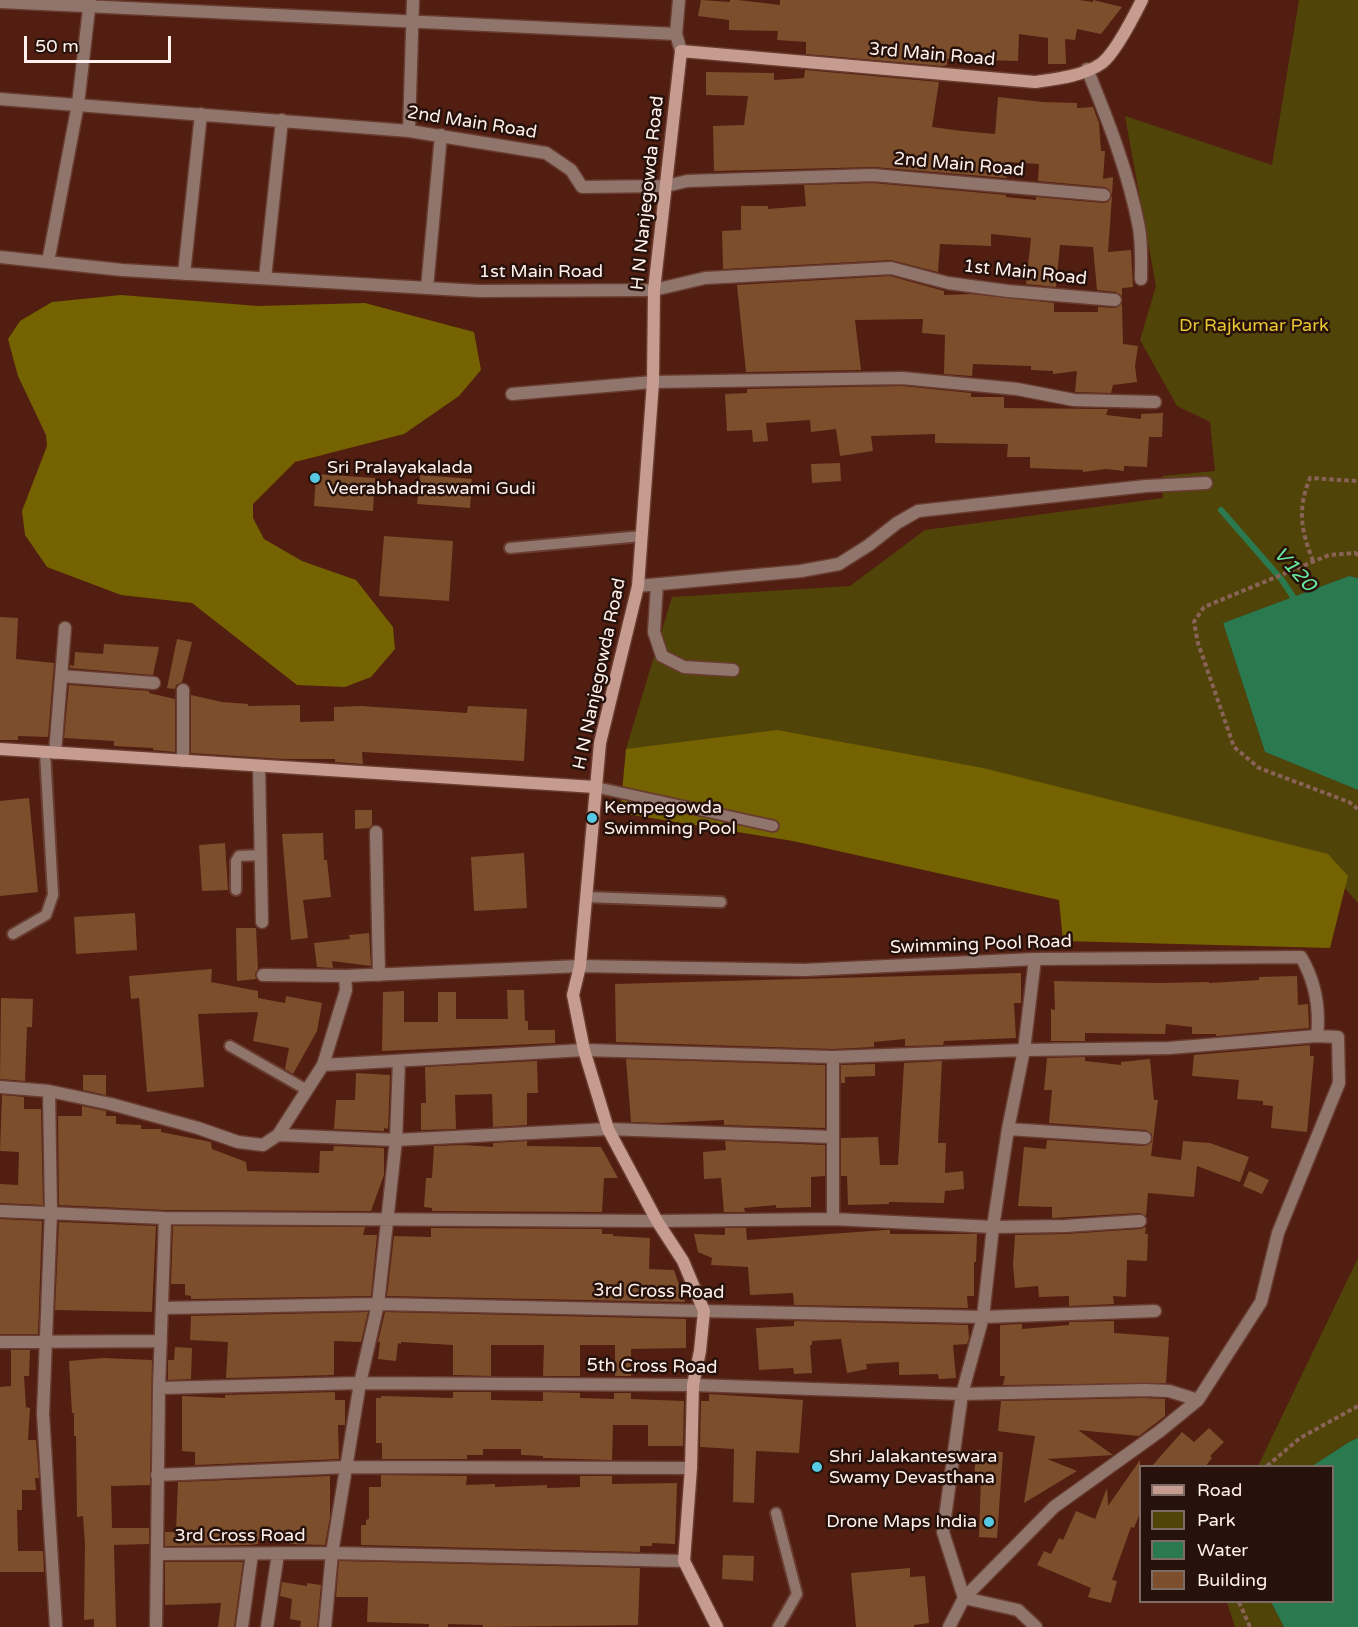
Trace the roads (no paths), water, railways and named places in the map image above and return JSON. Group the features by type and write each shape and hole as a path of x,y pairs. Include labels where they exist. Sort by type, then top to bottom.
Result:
{"street":[{"path":"409,130 413,0"},
{"path":"679,0 676,34 681,51"},
{"name":"3rd Main Road","path":"681,51 1035,82 1071,77 1102,63 1126,32 1142,0"},
{"path":"0,2 90,3 676,34"},
{"path":"48,262 78,104 90,3"},
{"name":"H N Nanjegowda Road","path":"681,51 654,290 653,382 638,586 600,743 580,966 573,995 584,1050 608,1129 657,1221 683,1261 704,1311 700,1351 693,1385 691,1468 684,1561"},
{"path":"1087,69 1106,117 1132,197 1140,230 1141,279"},
{"name":"2nd Main Road","path":"0,99 409,130 546,153 571,170 582,187 666,186 687,181 873,176 1104,195"},
{"path":"184,274 201,114"},
{"path":"265,279 282,120"},
{"path":"427,288 441,135"},
{"name":"1st Main Road","path":"0,257 122,270 479,291 654,290 705,278 891,267 948,283 1008,291 1115,300"},
{"path":"512,394 653,382 902,378 1017,389 1074,400 1155,402"},
{"path":"638,586 801,571 839,564 918,511 1146,486 1206,483"},
{"path":"657,584 654,632 662,656 684,667 733,670"},
{"path":"50,753 65,628"},
{"path":"61,676 154,683"},
{"path":"183,690 183,761"},
{"path":"0,749 595,787"},
{"path":"260,766 262,922"},
{"path":"376,832 379,975"},
{"name":"Swimming Pool Road","path":"263,975 345,976 580,966 804,970 1035,959 1301,957 1314,990 1319,1016 1317,1036"},
{"path":"964,1598 943,1532 962,1394 983,1317 993,1227 1008,1129 1024,1050 1035,959"},
{"path":"0,1087 49,1091 111,1104 198,1128 238,1142 263,1145 278,1136 323,1065 346,990 345,976"},
{"path":"323,1065 584,1050 832,1057 1024,1050 1169,1048 1317,1036 1338,1037 1339,1083 1278,1233 1261,1302 1198,1400 1160,1431 1054,1508 964,1598 949,1627"},
{"path":"832,1057 832,1219"},
{"path":"325,1627 332,1553 346,1467 360,1383 378,1304 396,1140 399,1061"},
{"path":"49,1091 51,1212 43,1414 56,1627"},
{"path":"278,1136 396,1140 608,1129 832,1137"},
{"path":"1008,1129 1145,1138"},
{"path":"0,1211 165,1218 657,1221 832,1219 993,1227 1065,1226 1140,1221"},
{"path":"156,1627 157,1475 165,1218"},
{"name":"3rd Cross Road","path":"162,1308 378,1304 983,1317 1155,1311"},
{"path":"0,1342 161,1341"},
{"name":"5th Cross Road","path":"159,1388 360,1383 693,1385 962,1394 1169,1390 1198,1400"},
{"path":"157,1475 346,1467 691,1468"},
{"name":"3rd Cross Road","path":"156,1554 332,1553 684,1561"},
{"path":"242,1627 252,1554"},
{"path":"267,1627 278,1554"},
{"path":"684,1561 717,1627"},
{"path":"964,1598 1018,1610 1036,1627"}],"lane":[{"path":"510,548 642,536"},
{"path":"13,934 46,915 53,895 50,753"},
{"path":"595,787 773,826"},
{"path":"236,890 236,861 239,856 260,855"},
{"path":"586,897 721,902"},
{"path":"230,1047 307,1090"},
{"path":"777,1513 797,1594 778,1627"}],"water":[{"path":"1349,576 1358,578 1358,790 1265,752 1223,623"},
{"path":"1358,1438 1358,1627 1284,1627 1272,1603 1334,1603 1334,1465 1314,1465"}],"waterway":[{"name":"V120","path":"1221,510 1282,580 1297,603"}],"place":[{"name":"Sri Pralayakalada Veerabhadraswami Gudi","path":"315,478"},
{"name":"Kempegowda Swimming Pool","path":"592,818"},
{"name":"Shri Jalakanteswara Swamy Devasthana","path":"817,1467"},
{"name":"Drone Maps India","path":"989,1522"}],"park label":[{"name":"Dr Rajkumar Park","path":"1254,326"}]}
